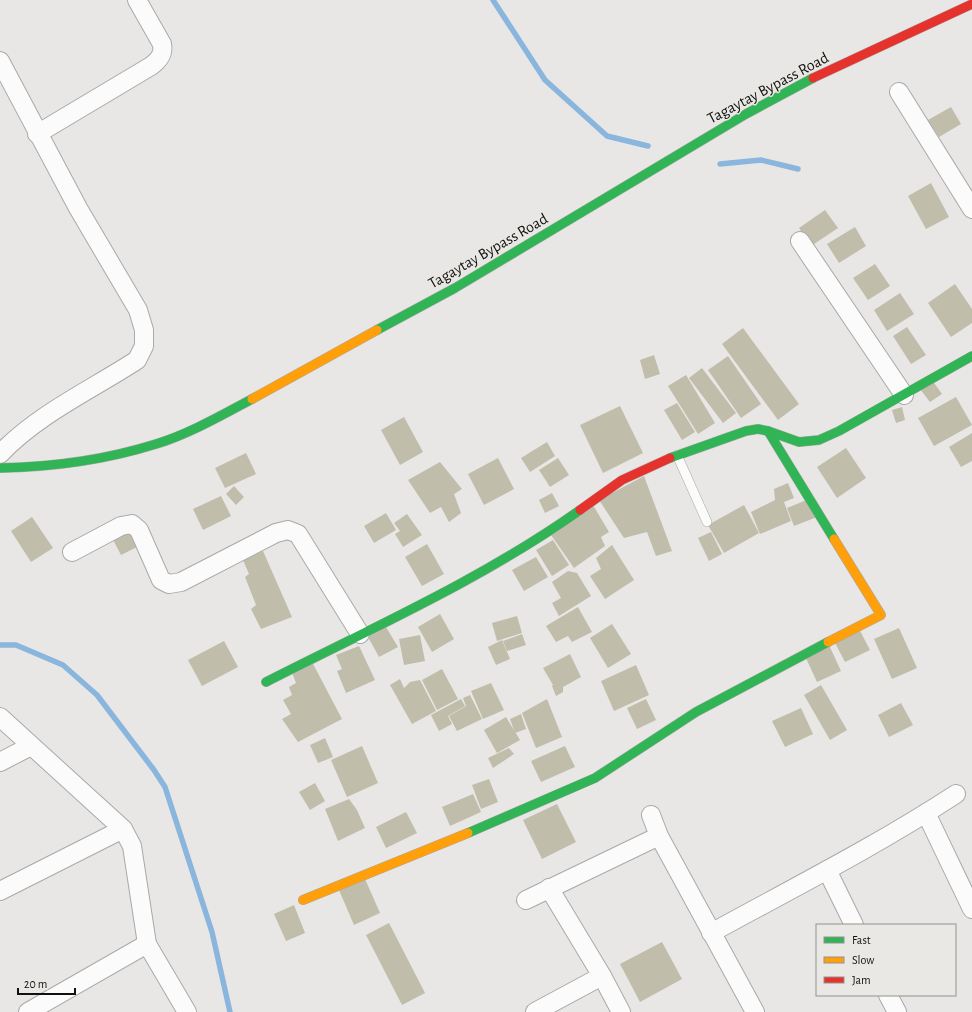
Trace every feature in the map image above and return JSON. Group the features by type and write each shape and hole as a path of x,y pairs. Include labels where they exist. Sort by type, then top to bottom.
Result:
{"street":[{"path":"37,134 151,66 159,59 163,50 162,44 137,0"},
{"name":"Tagaytay Bypass Road","path":"0,468 40,467 96,460 157,444 217,418 455,288 746,114 799,86 972,4"},
{"path":"0,61 37,134 78,208 138,310 144,330 144,346 137,360 39,421 11,443 0,454"},
{"path":"899,92 972,209"},
{"path":"800,241 904,395"},
{"path":"266,682 454,587 541,538 622,480 677,455 746,431 758,429 768,430 799,442 818,440 839,431 972,356"},
{"path":"303,900 452,840 595,778 696,712 881,615 768,430"},
{"path":"72,552 121,526 132,524 139,530 161,580 169,584 181,582 276,533 288,530 298,534 360,634"},
{"path":"0,716 124,829 132,846 148,944 187,1012"},
{"path":"0,762 32,746"},
{"path":"711,933 926,814 956,794"},
{"path":"926,814 972,909"},
{"path":"651,815 659,836 755,1012"},
{"path":"0,891 124,829"},
{"path":"526,900 659,836"},
{"path":"827,870 854,924"},
{"path":"549,888 602,976 621,1012"},
{"path":"28,1012 148,944"},
{"path":"535,1012 602,976"},
{"path":"889,996 897,1012"}],"lane":[{"path":"677,455 707,522"}],"building":[{"path":"951,107 961,124 939,137 928,120"},
{"path":"931,183 949,217 926,229 908,196"},
{"path":"825,210 838,228 811,246 799,228"},
{"path":"855,227 866,246 839,263 827,244"},
{"path":"875,264 890,286 868,300 853,278"},
{"path":"955,284 972,309 972,323 951,337 928,303"},
{"path":"900,293 914,314 887,331 874,310"},
{"path":"907,327 926,355 911,364 893,336"},
{"path":"743,328 799,404 778,420 722,344"},
{"path":"654,355 660,374 645,379 640,360"},
{"path":"728,356 761,404 741,418 708,370"},
{"path":"702,368 736,413 723,423 689,378"},
{"path":"686,375 715,423 698,434 668,386"},
{"path":"932,380 942,394 930,402 920,389"},
{"path":"956,397 972,425 934,446 918,418"},
{"path":"677,403 695,432 682,440 664,410"},
{"path":"620,406 643,453 603,473 580,425"},
{"path":"902,407 905,420 896,423 892,410"},
{"path":"404,417 423,452 400,465 381,430"},
{"path":"972,433 972,461 961,467 949,447"},
{"path":"547,442 555,456 530,472 521,458"},
{"path":"846,448 866,478 837,498 817,467"},
{"path":"246,453 256,474 225,488 215,468"},
{"path":"498,458 514,489 484,505 468,474"},
{"path":"558,458 569,475 550,487 539,470"},
{"path":"440,462 462,489 454,494 461,513 449,522 441,507 430,513 408,480"},
{"path":"644,476 672,551 656,556 647,532 624,538 599,500"},
{"path":"788,483 794,498 784,502 791,521 760,534 751,512 775,500 774,489"},
{"path":"234,486 244,497 236,505 226,494"},
{"path":"552,493 559,506 545,513 539,500"},
{"path":"221,496 231,516 203,530 193,509"},
{"path":"809,499 817,517 794,526 787,508"},
{"path":"590,500 609,532 601,537 605,546 574,568 551,535"},
{"path":"744,505 759,533 724,553 708,525"},
{"path":"386,513 396,530 374,543 364,526"},
{"path":"407,514 422,535 403,547 395,534 400,531 394,523"},
{"path":"32,517 53,548 31,562 11,531"},
{"path":"130,529 139,546 121,555 112,538"},
{"path":"711,532 722,554 709,561 698,538"},
{"path":"553,540 569,565 552,576 536,550"},
{"path":"427,544 444,574 422,586 405,557"},
{"path":"612,545 634,580 605,599 590,576 601,569 596,558"},
{"path":"263,551 292,617 261,629 251,609 256,605 245,577 249,574 243,560"},
{"path":"536,557 548,577 524,591 512,570"},
{"path":"568,571 577,573 591,596 559,616 552,603 561,598 552,582"},
{"path":"578,607 592,632 572,642 568,636 556,642 546,626"},
{"path":"440,614 454,639 432,652 418,627"},
{"path":"517,616 522,633 497,641 492,623"},
{"path":"612,624 631,654 608,668 590,638"},
{"path":"386,627 398,647 379,657 368,637"},
{"path":"858,627 870,650 845,662 833,639"},
{"path":"899,628 917,668 892,679 874,639"},
{"path":"522,634 526,645 507,651 503,641"},
{"path":"420,635 425,661 404,665 399,639"},
{"path":"502,640 510,659 496,665 488,647"},
{"path":"224,641 238,667 202,686 188,660"},
{"path":"829,645 841,671 817,682 805,656"},
{"path":"359,646 375,680 346,693 337,671 342,669 336,655"},
{"path":"570,654 581,677 563,687 563,692 556,696 552,686 553,685 543,668"},
{"path":"311,660 342,719 298,742 282,719 291,714 283,700 292,695 289,687 296,683 291,670"},
{"path":"636,665 649,695 614,711 601,681"},
{"path":"442,669 458,699 437,710 422,680"},
{"path":"400,679 404,688 410,682 420,680 436,711 412,724 390,685"},
{"path":"491,683 504,710 483,719 471,691"},
{"path":"821,685 847,730 830,740 804,695"},
{"path":"470,695 482,719 457,731 449,716 466,706 463,698"},
{"path":"461,699 465,706 448,716 452,724 439,731 431,715"},
{"path":"547,699 562,737 536,748 522,713"},
{"path":"646,699 656,720 637,729 627,708"},
{"path":"901,703 913,725 889,737 878,715"},
{"path":"801,708 813,734 785,747 772,721"},
{"path":"521,714 526,729 515,733 510,719"},
{"path":"506,717 520,740 497,753 484,730"},
{"path":"325,738 333,757 318,763 310,745"},
{"path":"362,746 378,783 347,797 331,760"},
{"path":"565,746 575,767 541,782 531,761"},
{"path":"509,748 514,754 493,768 488,758"},
{"path":"489,779 498,802 481,809 472,785"},
{"path":"315,783 325,801 310,810 299,792"},
{"path":"473,794 481,812 450,826 442,807"},
{"path":"349,799 357,810 365,828 338,841 325,809"},
{"path":"557,804 576,842 542,859 523,820"},
{"path":"406,812 417,833 386,848 376,827"},
{"path":"365,879 380,913 354,925 339,890"},
{"path":"294,905 305,933 286,941 274,914"},
{"path":"389,923 425,993 402,1005 366,935"},
{"path":"662,942 682,979 640,1002 620,964"}],"waterway":[{"path":"493,0 545,80 607,136 648,146"},
{"path":"720,164 761,160 798,169"},
{"path":"0,645 16,645 63,665 97,695 154,770 165,787 212,932 230,1012"}],"traffic: fast":[{"path":"377,330 455,288 746,114 813,78"},
{"path":"670,458 746,431 758,429 799,442 819,440 839,431 972,356"},
{"path":"0,468 79,462 137,450 181,435 252,399"},
{"path":"768,431 834,539"},
{"path":"266,682 466,581 543,535 580,510"},
{"path":"468,833 595,778 696,712 828,642"}],"traffic: slow":[{"path":"252,399 377,330"},
{"path":"828,642 881,615 834,539"},
{"path":"303,900 468,833"}],"traffic: jam":[{"path":"813,78 972,4"},
{"path":"580,510 622,480 670,458"}]}
